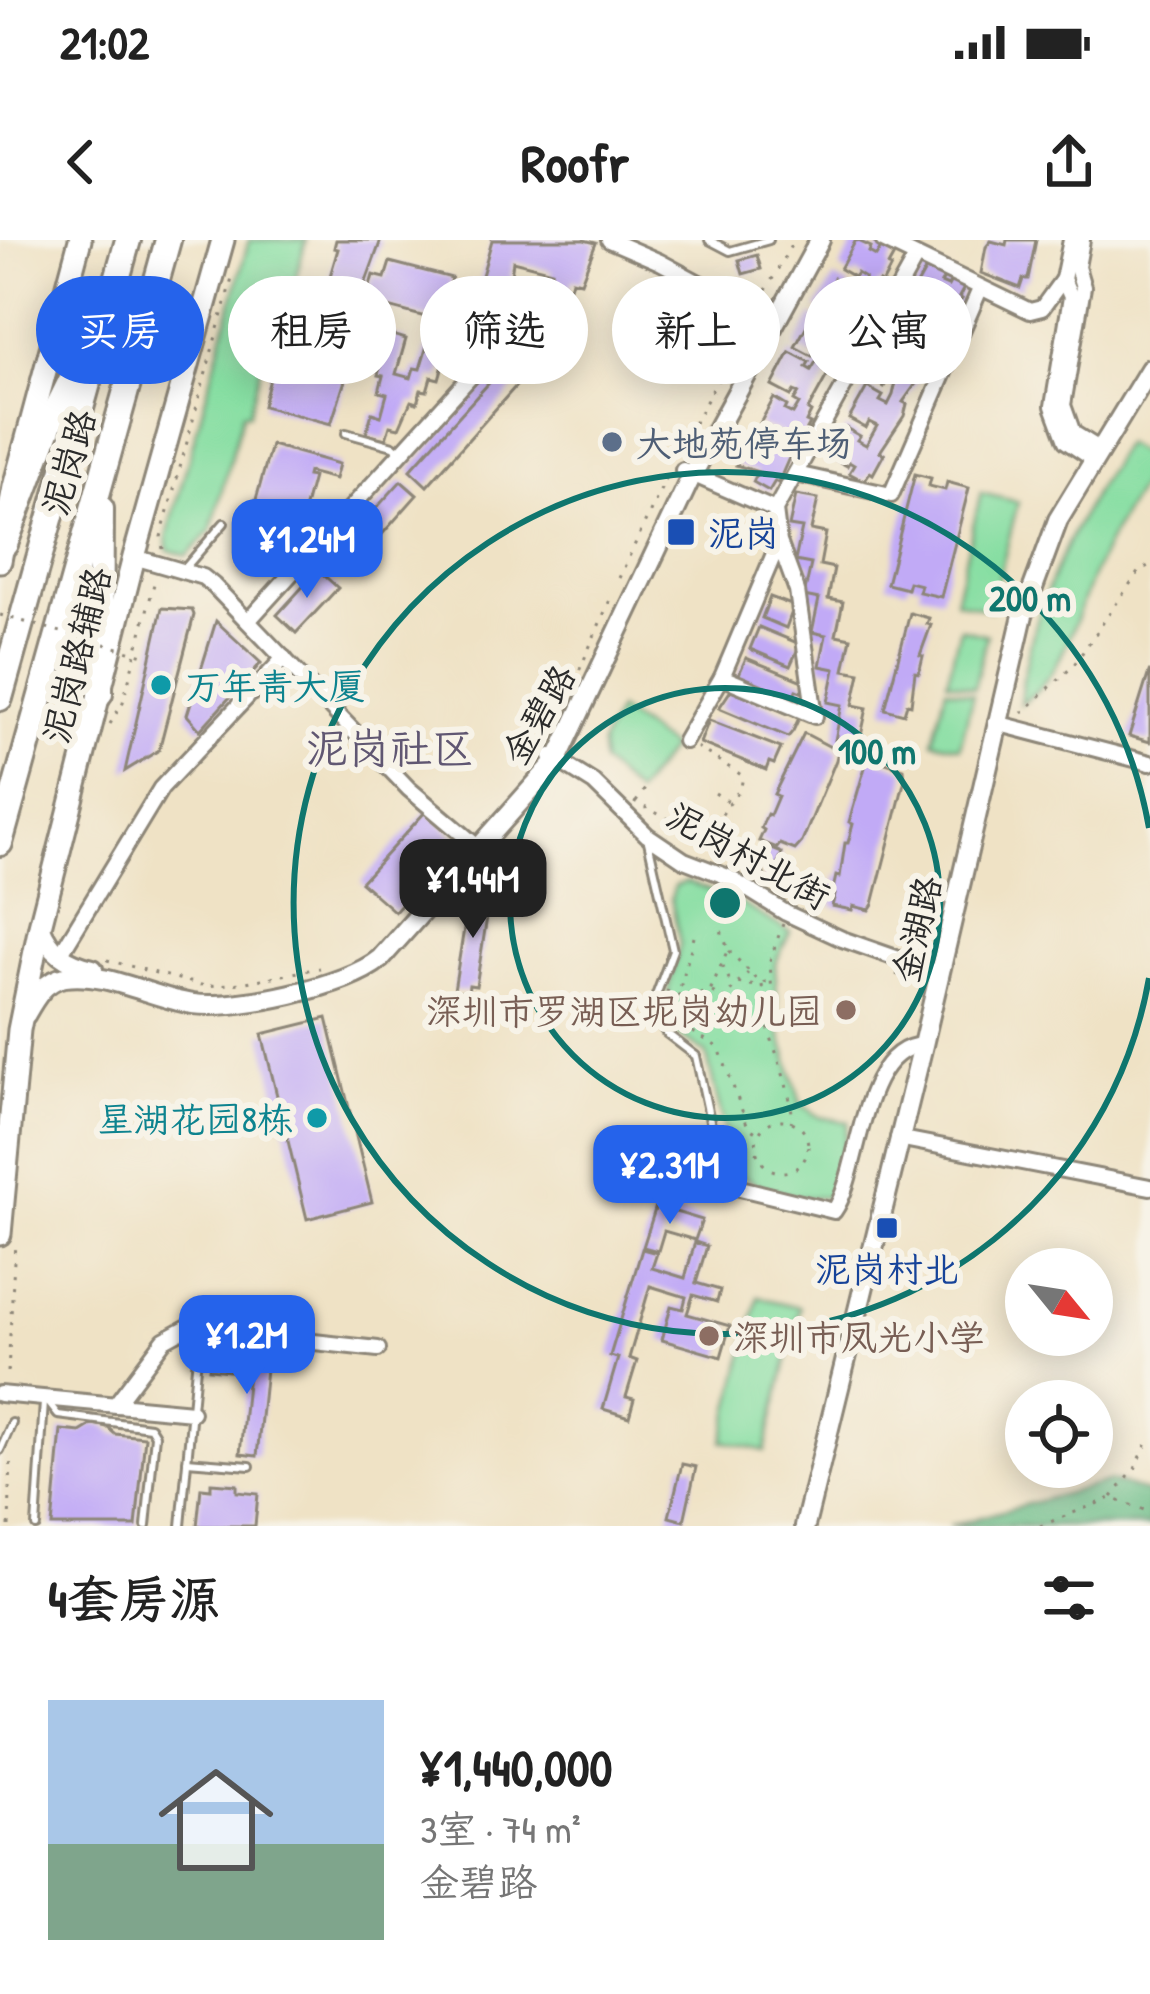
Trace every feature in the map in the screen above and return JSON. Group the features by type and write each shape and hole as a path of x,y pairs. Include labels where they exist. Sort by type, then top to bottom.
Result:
{"highway":[{"name":"泥岗路","path":"118,276 128,240"},
{"name":"泥岗路","path":"0,843 169,240"},
{"path":"2,553 69,384"},
{"name":"泥岗路","path":"0,698 88,384"},
{"path":"101,479 111,697"}],"main road":[{"path":"2,553 14,487 80,240"},
{"path":"114,276 118,240"},
{"name":"泥岗路辅路","path":"0,1234 19,1030 40,926 111,697 134,557 224,240"}],"street":[{"path":"609,240 687,276"},
{"name":"金碧路","path":"780,285 807,240"},
{"name":"金碧路","path":"780,292 820,240"},
{"path":"883,240 1030,311 1042,308 1063,279 1071,240"},
{"path":"1082,240 1077,267 1083,287 1063,405 1073,433 1096,454"},
{"path":"722,677 815,716 797,590 779,542 775,510 916,257"},
{"path":"1063,279 1071,297 1053,406 1066,441 1096,454"},
{"path":"796,474 891,495 980,289"},
{"name":"金湖路","path":"805,1526 1037,569 1058,520 1150,370"},
{"path":"248,621 465,384"},
{"name":"金碧路","path":"19,1030 36,997 53,980 68,976 192,1004 226,1005 353,977 380,959 553,757 729,384"},
{"path":"687,472 775,510"},
{"path":"685,741 722,677 779,542"},
{"path":"134,557 213,584 410,789 477,846"},
{"path":"64,948 161,788 284,658"},
{"path":"996,723 1150,764"},
{"name":"泥岗村北街","path":"553,757 604,791 647,835 684,860 728,877 809,924 868,951 939,973"},
{"name":"金碧路","path":"40,926 51,949 75,965 194,995 243,993 343,971 366,959 477,846"},
{"path":"691,1176 834,1211 844,1197 861,1117 871,1096 895,1058 912,1046 923,1046"},
{"path":"898,1138 1150,1187"},
{"path":"115,1405 164,1340 186,1328 378,1349"},
{"path":"0,1394 192,1412"}],"lane":[{"path":"709,240 730,251 769,240"},
{"path":"346,433 393,446 401,454"},
{"path":"182,570 224,523"},
{"path":"647,835 673,950 658,989 657,1019 666,1033 696,1056 724,1184"},
{"path":"181,1526 197,1356"},
{"path":"36,1526 45,1399"},
{"path":"45,1399 58,1415 150,1427 155,1436 146,1526"},
{"path":"0,1450 12,1423"},
{"path":"187,1461 250,1466"}],"path":[{"path":"779,276 794,240"},
{"path":"163,550 161,537 236,262"},
{"path":"619,578 682,446 720,384"},
{"path":"670,450 675,442 682,446"},
{"path":"1033,703 1073,665 1139,571 1150,565"},
{"path":"103,738 111,697 136,652 157,572"},
{"path":"568,697 613,593"},
{"path":"0,615 151,657"},
{"path":"685,741 743,776 708,834"},
{"path":"647,786 635,803 669,819 680,813 689,817 724,848 718,856 728,865"},
{"path":"715,793 730,802"},
{"path":"767,1024 773,1016 770,960 783,923"},
{"path":"719,925 728,949 762,985 781,1079 791,1095 795,1114 791,1122"},
{"path":"694,937 675,1021 719,1048 748,1127 759,1134"},
{"path":"658,989 689,998 710,991 728,949"},
{"path":"99,958 205,986 336,965"},
{"path":"723,965 737,983 771,981"},
{"path":"710,991 725,999 750,971"},
{"path":"776,1121 791,1122 807,1141 805,1157 794,1169 778,1172 764,1165 756,1150 759,1134 776,1121"},
{"path":"10,1526 12,1423"},
{"path":"1040,1526 1111,1498 1136,1469 1150,1437"},
{"path":"1111,1498 1150,1512"}],"green space":[{"path":"249,240 306,240 296,276 239,276"},
{"path":"228,316 228,384 257,384 249,413 243,412 211,531 187,556 168,550 167,537"},
{"path":"1124,443 1150,459 1150,470 1104,549 1057,663 1020,704 1033,635 1057,568"},
{"path":"981,493 1018,502 991,610 955,601"},
{"path":"960,628 987,635 974,688 947,681"},
{"path":"946,688 973,694 960,747 933,741"},
{"path":"618,710 671,748 636,794 602,763 601,743"},
{"path":"687,882 733,899 790,932 775,964 779,1030 801,1104 819,1117 848,1122 834,1196 783,1193 735,1172 706,1053 660,1023 680,944 671,898 675,886"},
{"path":"758,1297 800,1307 765,1451 723,1441"},
{"path":"1113,1482 1150,1493 1150,1526 949,1526 1084,1488 1113,1488"}],"building":[{"path":"336,240 381,240 368,276 330,276 338,249 334,248"},
{"path":"492,240 596,243 583,276 551,276 552,271 513,261 511,276 482,276"},
{"path":"856,240 871,247 869,252 876,256 881,248 894,255 886,276 852,276 840,269"},
{"path":"1007,240 1036,240 1028,279 1023,279 1020,288 981,273 986,247 991,241 1006,245"},
{"path":"757,255 761,269 743,274 739,260"},
{"path":"390,262 444,276 420,276 420,316 396,309 396,276 386,276"},
{"path":"804,331 804,352 795,347"},
{"path":"396,336 406,339 396,374"},
{"path":"790,352 804,359 804,384 822,384 808,410 806,422 810,424 769,491 753,482 758,472 736,465 751,436 773,452 782,434 759,425 774,398 793,414 799,404 794,401 799,393 794,391 791,396 772,386 780,384 780,371"},
{"path":"414,368 420,369 420,384 429,384 417,403 411,401 399,428 390,426 386,439 366,434 372,413 381,416 387,394 379,392 381,384 396,384 396,374 411,378"},
{"path":"269,384 344,384 331,424 263,406"},
{"path":"488,384 518,384 427,486 410,470"},
{"path":"892,384 916,384 903,402 907,404 904,416 880,452 884,454 864,481 849,473 854,465 830,457 846,428 866,445 877,426 869,422 866,428 849,419 867,387 888,405"},
{"path":"271,445 339,464 335,479 308,472 313,477 303,514 297,512 292,530 251,518"},
{"path":"915,474 931,478 929,486 945,490 947,482 969,488 941,597 919,592 921,585 909,582 907,589 887,584"},
{"path":"401,481 417,495 346,575 329,560"},
{"path":"796,495 818,499 811,530 826,533 820,565 834,568 828,599 843,602 836,635 851,638 844,670 860,673 853,705 867,708 859,745 835,740 842,705 828,702 835,669 820,666 826,635 812,632 819,599 804,596 811,564 795,561 802,528 789,526"},
{"path":"318,570 338,588 296,633 277,615"},
{"path":"770,597 794,606 786,628 762,618"},
{"path":"162,608 192,610 194,615 159,750 125,771"},
{"path":"910,613 929,618 931,625 919,673 915,672 911,705 907,704 904,714 885,709"},
{"path":"216,621 261,663 200,730 187,715"},
{"path":"759,627 800,644 790,666 750,649"},
{"path":"746,658 805,682 801,692 796,690 792,701 737,679"},
{"path":"1150,673 1150,742 1129,736"},
{"path":"731,690 799,718 793,731 788,737 719,708"},
{"path":"709,720 781,748 774,764 769,762 766,770 700,743"},
{"path":"804,733 838,751 836,760 802,842 795,850 780,844 777,848 759,841 761,828"},
{"path":"868,757 904,769 905,779 873,904 869,910 853,906 852,910 832,906 832,894"},
{"path":"427,810 458,841 395,912 361,882"},
{"path":"765,846 782,853 769,888 759,860"},
{"path":"477,890 491,892 476,986 469,985 468,992 454,990 469,898"},
{"name":"星湖花园8栋","path":"327,1018 372,1202 307,1219 262,1034"},
{"path":"656,1206 702,1220 695,1240 664,1231 658,1251 643,1247"},
{"path":"695,1242 707,1246 696,1283 720,1290 717,1302 693,1295 687,1314 730,1326 721,1357 662,1340 671,1306 683,1309 686,1297 650,1286 629,1358 637,1361 626,1397 634,1399 629,1417 603,1409 618,1358 610,1356 642,1249 657,1253 652,1268 685,1278"},
{"path":"211,1354 257,1359 256,1368 266,1369 257,1456 240,1454 248,1373 209,1369"},
{"path":"93,1424 115,1434 145,1437 136,1526 52,1526 61,1430 80,1432"},
{"path":"682,1464 696,1467 684,1521 669,1517"},
{"path":"211,1483 237,1485 237,1492 258,1494 255,1526 197,1526 201,1488 211,1489"}],"place":[{"name":"大地苑停车场","path":"612,442"},
{"name":"泥岗","path":"681,532"},
{"name":"万年青大厦","path":"161,685"},
{"name":"深圳市罗湖区坭岗幼儿园","path":"846,1010"},
{"name":"星湖花园8栋","path":"317,1118"},
{"name":"泥岗村北","path":"887,1228"},
{"name":"深圳市凤光小学","path":"709,1336"}],"district":[{"name":"泥岗社区","path":"390,747"}]}
